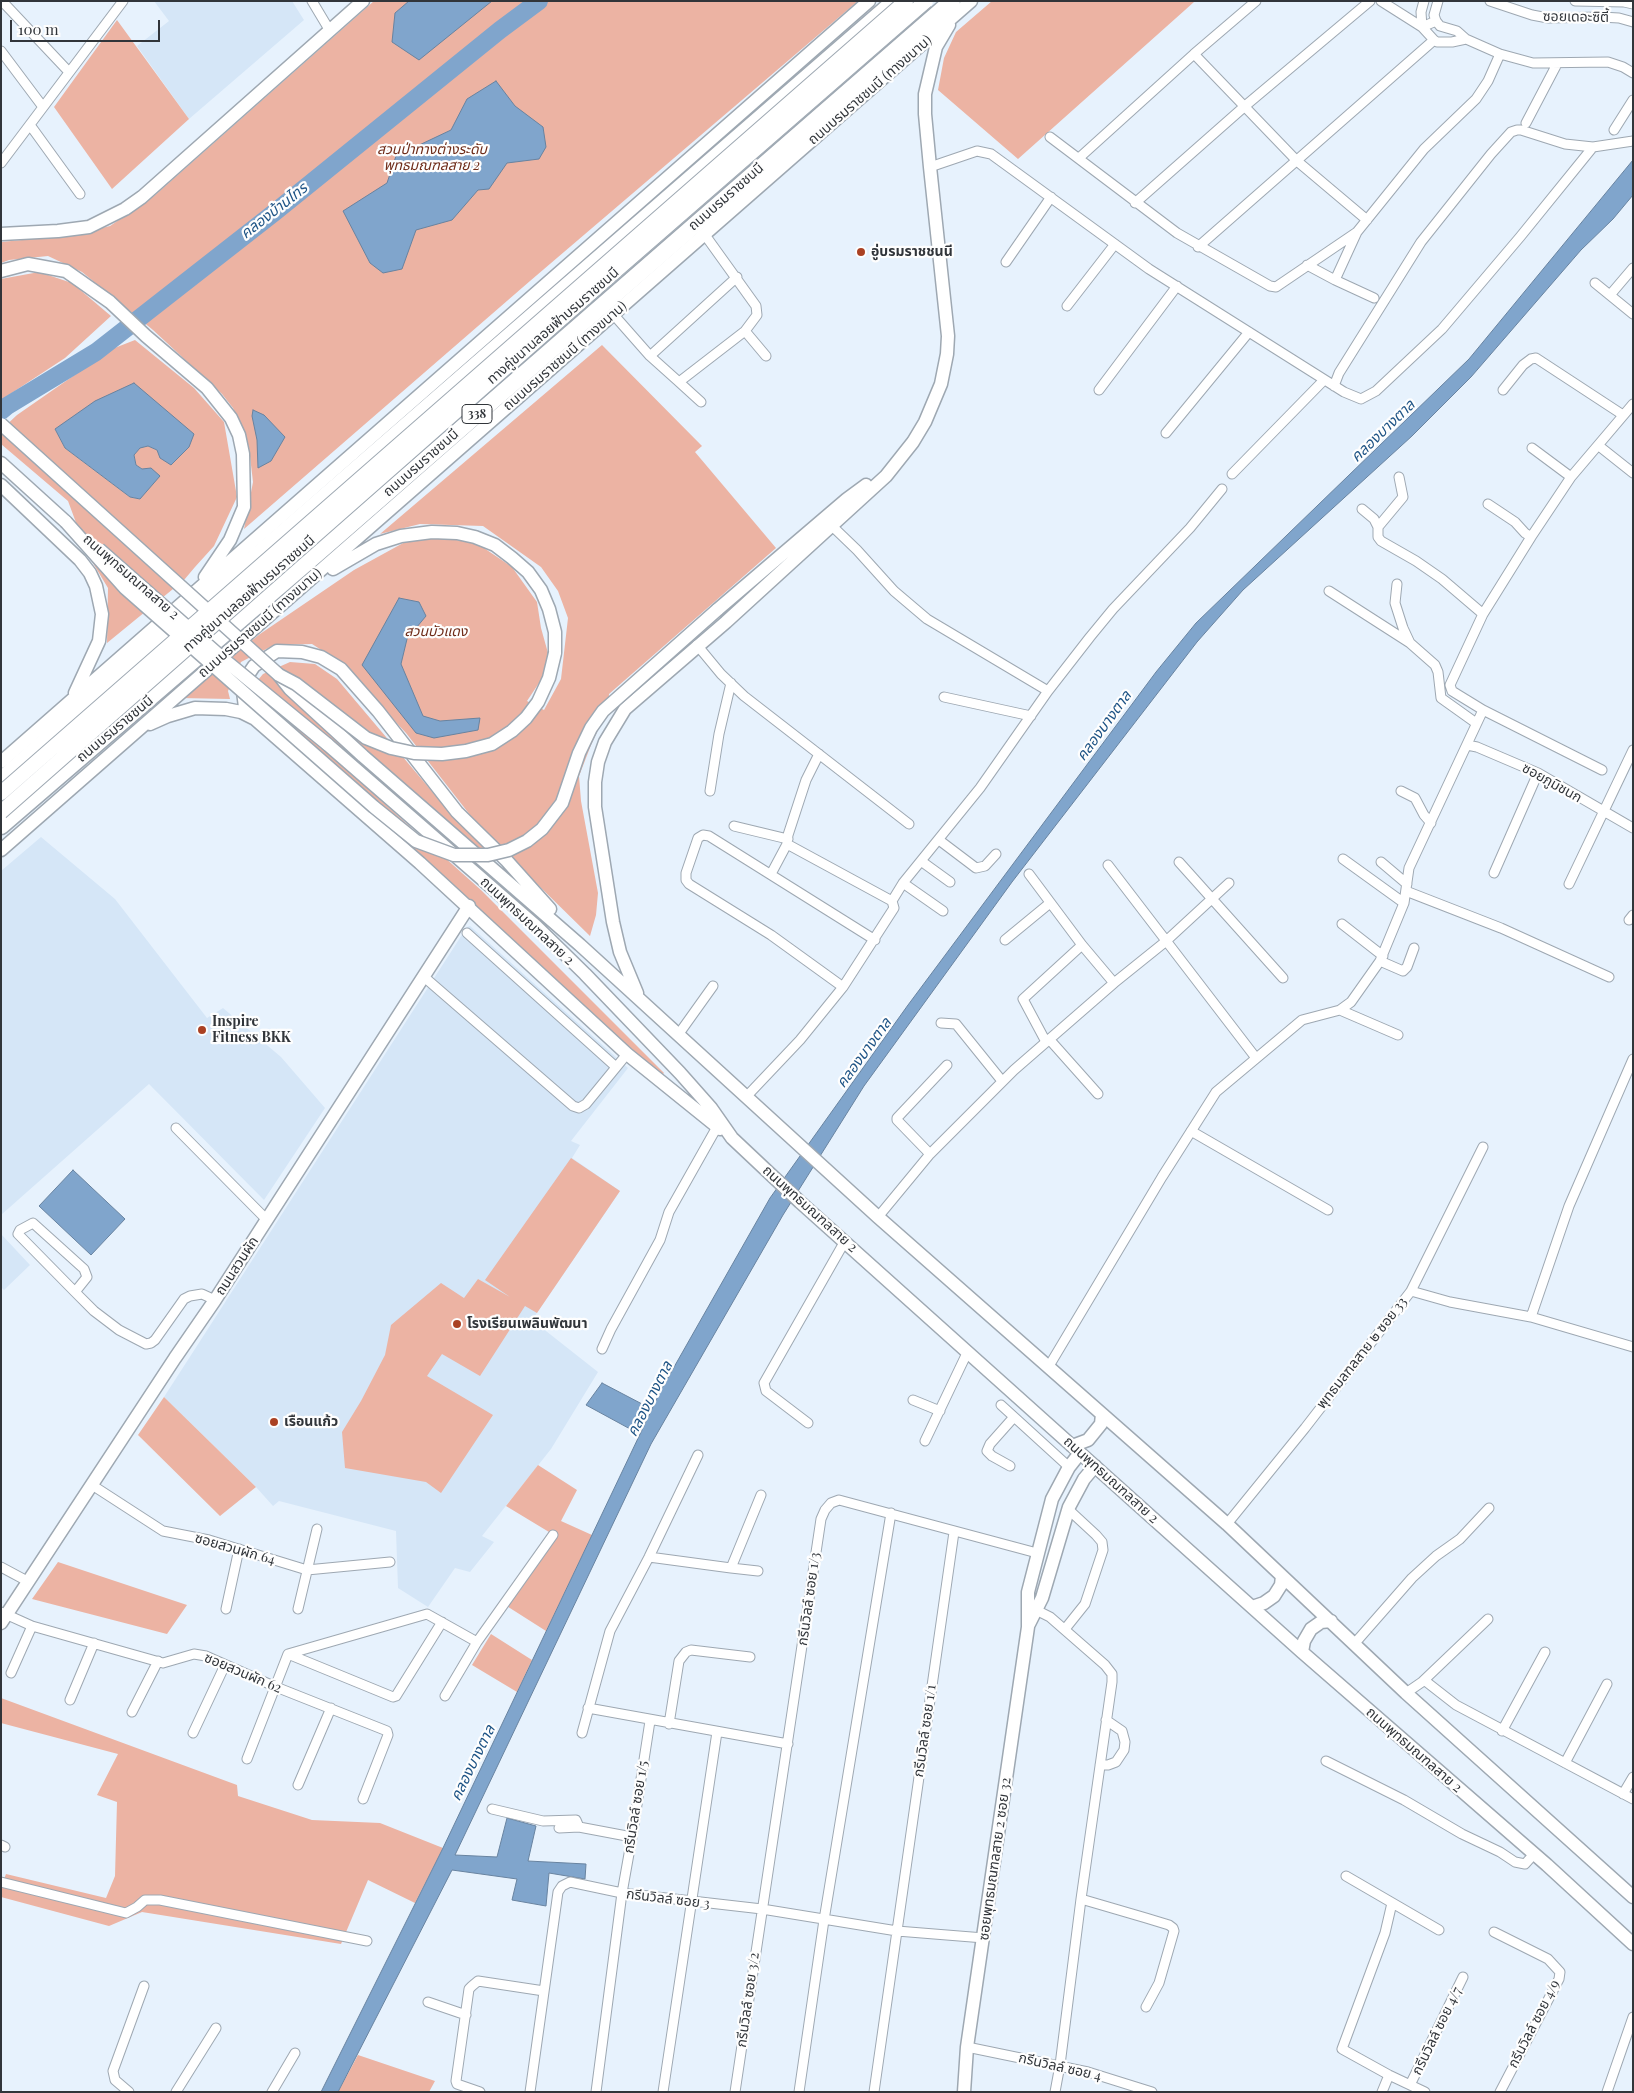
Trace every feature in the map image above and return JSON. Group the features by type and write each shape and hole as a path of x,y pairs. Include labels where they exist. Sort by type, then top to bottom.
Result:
{"highway":[{"name":"338","path":"1,780 141,656 895,1"},
{"name":"ถนนบรมราชชนนี","path":"1,826 954,8"}],"main road":[{"path":"1,234 58,231 89,227 125,209 142,198 363,1"},
{"path":"1,762 869,1"},
{"name":"ทางคู่ขนานลอยฟ้าบรมราชชนนี","path":"1,792 906,1"},
{"name":"ทางคู่ขนานลอยฟ้าบรมราชชนนี","path":"1,812 610,275 926,1"},
{"name":"ถนนบรมราชชนนี (ทางขนาน)","path":"1,850 705,235 954,8 971,1"},
{"path":"642,1002 630,979 620,952 613,922 595,807 594,782 598,762 605,742 625,709 697,645 726,622 886,476 913,442 925,422 941,384 948,354 948,319 925,114 928,77 936,47 954,8"},
{"path":"1,271 28,264 66,271 110,302 146,336 207,388 231,418 239,435 243,454 244,507 230,540 195,592"},
{"name":"ถนนพุทธมณฑลสาย 2","path":"1,424 279,675 290,689 580,945 878,1217 1227,1524 1406,1693 1633,1897"},
{"name":"ถนนพุทธมณฑลสาย 2","path":"1,462 66,522 129,574 227,662 327,744 536,926 586,974 680,1073 711,1108 732,1138 800,1202 846,1241 1302,1652 1534,1854 1633,1944"},
{"path":"66,522 125,588 374,807 416,840 454,855 488,855 509,850 527,841 542,829 562,802 579,752 591,728 603,711 847,499 868,484 886,476"},
{"path":"1,485 80,560 90,573 96,586 102,614 99,641 72,700"},
{"path":"279,675 296,684 366,738 391,748 414,753 442,754 466,751 492,744 512,731 526,718 538,702 549,678 555,653 555,632 549,609 541,590 528,572 494,545 475,536 432,532 401,536 376,544 346,560 282,605"},
{"path":"580,945 524,879 457,812 378,711 341,669 321,657 302,652 277,651 254,666 242,684 244,707 254,719 468,906 627,1054 732,1138"},
{"path":"138,730 168,716 195,708 226,709 241,712 254,719"},
{"name":"ถนนสวนผัก","path":"3,1617 29,1582 215,1300 468,906"},
{"path":"1076,1449 1088,1440 1101,1424 1102,1414"},
{"name":"ซอยพุทธมณฑลสาย 2 ซอย 32","path":"964,2092 967,2047 1028,1627 1028,1592 1052,1499 1076,1449"},
{"name":"ซอยพุทธมณฑลสาย 2 ซอย 32","path":"1028,1627 1055,1558 1069,1510 1084,1479 1095,1466"},
{"path":"1037,1553 1055,1558"},
{"path":"1252,1607 1266,1602 1274,1596 1281,1585 1282,1576"},
{"path":"1302,1652 1304,1641 1311,1629 1321,1622 1330,1621"}],"street":[{"path":"2,1 69,72"},
{"path":"1,163 123,1"},
{"path":"312,1 330,31"},
{"path":"1079,158 1256,1"},
{"path":"1135,203 1244,106 1370,1"},
{"path":"1381,1 1422,26 1437,42 1452,42 1466,38"},
{"path":"1422,26 1421,12 1424,1"},
{"path":"1438,1 1434,15 1436,21 1445,28 1457,31 1466,38 1500,54 1533,64 1608,62 1633,73"},
{"name":"ซอยเดอะซิตี้","path":"1490,1 1532,16 1548,18 1619,18 1633,22"},
{"name":"ซอยเดอะซิตี้","path":"1575,1 1624,2 1633,4"},
{"path":"1422,26 1436,21"},
{"path":"1198,247 1434,40"},
{"path":"1,51 42,107"},
{"path":"1194,54 1297,161 1367,220"},
{"path":"1335,280 1357,232 1424,149 1476,100 1488,81 1500,54"},
{"path":"1526,123 1557,64"},
{"path":"1614,130 1633,100"},
{"path":"30,125 80,194"},
{"path":"1334,386 1339,373 1421,242 1491,154 1511,132 1521,130 1565,144 1593,147 1633,140"},
{"path":"1050,137 1135,203 1198,247 1270,286 1280,286 1307,265 1357,232"},
{"path":"930,166 977,152 992,154 1115,244 1177,286 1324,380 1344,392 1361,399 1376,391 1442,329 1593,147"},
{"path":"1006,262 1050,197"},
{"path":"679,382 745,331 757,315 758,310 752,297 705,235"},
{"path":"1068,306 1115,244"},
{"path":"1307,265 1374,298"},
{"path":"1610,295 1633,268"},
{"path":"650,356 737,277"},
{"path":"1595,283 1633,314"},
{"path":"1099,390 1177,286"},
{"path":"613,314 650,356 701,402"},
{"path":"745,331 766,356"},
{"path":"1166,433 1249,332"},
{"path":"1503,390 1523,365 1536,358 1623,415"},
{"path":"1232,474 1324,380"},
{"path":"1602,770 1483,710 1450,689 1483,614 1530,536 1571,477 1633,404"},
{"path":"1598,446 1633,473"},
{"path":"1532,448 1571,477"},
{"path":"1378,527 1403,497 1399,477"},
{"path":"892,901 903,883 980,788 1048,691 1113,609 1190,528 1222,489"},
{"path":"1488,504 1515,522 1530,536"},
{"path":"1362,508 1374,519 1378,527 1380,541 1442,579 1483,614"},
{"path":"832,526 857,550 894,591 927,618 1048,691"},
{"path":"1397,584 1395,603 1397,614 1410,644"},
{"path":"1329,591 1410,644 1435,665 1438,672 1441,698 1476,723"},
{"path":"697,645 744,696 909,824"},
{"path":"710,791 719,734 731,683"},
{"path":"944,697 1032,716"},
{"path":"1049,1366 1216,1092 1302,1020 1340,1010 1357,996 1381,958 1404,903 1410,868 1483,710"},
{"name":"ซอยภูมิชนก","path":"1467,745 1477,746 1538,773 1604,813 1633,828"},
{"path":"1569,884 1633,750"},
{"path":"771,874 788,841 806,780 820,754"},
{"path":"1494,873 1538,773"},
{"path":"1402,791 1415,798 1424,815 1431,822"},
{"path":"734,826 788,841 892,901 894,908 844,987 800,1040 746,1097"},
{"path":"844,987 771,935 689,884 686,880 686,873 698,838 703,835 715,840 875,940"},
{"path":"939,840 976,868 985,866 996,854"},
{"path":"1343,859 1404,903"},
{"path":"921,861 950,882"},
{"path":"1179,862 1284,978"},
{"path":"1381,862 1407,887 1609,977"},
{"path":"1108,865 1165,942 1256,1058"},
{"path":"1029,874 1082,945 1114,983"},
{"path":"903,883 944,911"},
{"path":"878,1217 930,1154 1002,1081 1114,983 1165,942 1229,883"},
{"path":"1005,940 1050,903"},
{"path":"1342,924 1381,958 1403,971 1407,967 1414,948"},
{"path":"467,933 616,1067"},
{"path":"1082,945 1026,994 1023,999 1047,1041 1098,1094"},
{"path":"424,976 573,1106 579,1108 586,1104 627,1054"},
{"path":"678,1035 713,986"},
{"path":"1340,1010 1398,1035"},
{"path":"941,1023 956,1024 1002,1081"},
{"path":"1531,1317 1569,1206 1633,1059"},
{"path":"930,1154 896,1120 947,1065"},
{"path":"602,1349 660,1240 669,1212 717,1127"},
{"path":"176,1128 267,1220"},
{"path":"1191,1131 1328,1210"},
{"path":"1411,1291 1483,1147"},
{"path":"74,1292 87,1277 84,1269 33,1223 20,1230 18,1234 74,1292 94,1311 119,1330 146,1344 155,1340 184,1299 202,1294 215,1300"},
{"path":"808,1423 766,1391 764,1383 846,1241"},
{"name":"พุทธมลฑลสาย ๒ ซอย 33","path":"1227,1524 1305,1428 1411,1291 1450,1302 1531,1317 1633,1347"},
{"path":"925,1441 968,1351"},
{"path":"913,1400 940,1411"},
{"path":"1001,1405 1069,1467"},
{"path":"1010,1466 992,1456 988,1450 990,1444 1014,1416"},
{"path":"582,1733 610,1631 649,1557 698,1455"},
{"name":"ซอยสวนผัก 64","path":"92,1485 163,1531 209,1540 307,1570 390,1562"},
{"path":"731,1568 761,1495"},
{"name":"กรีนวิลล์ ซอย 1/3","path":"762,1909 823,1514 831,1503 839,1500 1037,1553"},
{"path":"1355,1643 1412,1578 1436,1556 1460,1538 1490,1508"},
{"path":"1065,1628 1085,1604 1103,1550 1102,1542 1069,1510"},
{"path":"799,2092 824,1920 890,1513"},
{"path":"298,1609 316,1529"},
{"name":"กรีนวิลล์ ซอย 1/1","path":"874,2092 954,1532"},
{"path":"445,1696 477,1642 552,1535"},
{"path":"226,1609 238,1549"},
{"path":"649,1557 758,1571"},
{"path":"1,1567 29,1582"},
{"path":"1036,1610 1065,1628 1105,1665 1112,1674 1055,2092"},
{"path":"288,1654 427,1614 477,1642"},
{"name":"ซอยสวนผัก 62","path":"3,1617 163,1663 194,1654 202,1654 276,1687 387,1731 388,1735 363,1799"},
{"path":"1406,1693 1424,1680 1488,1619"},
{"path":"288,1654 393,1697 396,1696 442,1622"},
{"path":"11,1673 32,1626"},
{"path":"70,1700 94,1643"},
{"path":"669,1724 679,1661 686,1652 691,1650 750,1656"},
{"path":"1502,1731 1545,1652"},
{"path":"247,1759 288,1654"},
{"path":"132,1712 158,1661"},
{"path":"193,1733 225,1665"},
{"path":"1424,1680 1449,1701 1502,1731 1633,1799"},
{"path":"1565,1763 1607,1684"},
{"path":"298,1785 331,1708"},
{"path":"588,1708 788,1744"},
{"name":"กรีนวิลล์ ซอย 1/5","path":"596,2092 622,1893 650,1720"},
{"path":"1100,1765 1116,1762 1124,1750 1125,1742 1122,1731 1106,1720"},
{"path":"663,2092 717,1732"},
{"path":"1326,1761 1404,1800 1515,1862 1525,1864 1534,1854"},
{"path":"1623,1794 1633,1777"},
{"path":"492,1809 543,1821 576,1820 579,1827"},
{"path":"559,1828 579,1827 632,1837"},
{"path":"1346,1876 1439,1930"},
{"path":"1,1882 126,1913 145,1900 160,1900 367,1941"},
{"name":"กรีนวิลล์ ซอย 3","path":"530,2092 558,1892 562,1886 570,1882 622,1893 762,1909 897,1931 984,1938"},
{"path":"1081,1899 1154,1920 1173,1928 1174,1931 1159,1983 1146,2007"},
{"path":"1392,1903 1385,1933 1342,2047 1343,2051 1425,2092"},
{"name":"กรีนวิลล์ ซอย 3/2","path":"734,2092 762,1909"},
{"name":"กรีนวิลล์ ซอย 4/9","path":"1494,1932 1548,1959 1560,1972 1559,1979 1500,2092"},
{"name":"กรีนวิลล์ ซอย 4/7","path":"1410,2085 1463,1978"},
{"path":"480,2092 457,2084 456,2081 470,1989 476,1982 544,1991"},
{"path":"129,2092 115,2080 113,2071 144,1986"},
{"path":"428,2002 466,2014"},
{"path":"1607,2092 1633,2017"},
{"path":"176,2092 216,2028"},
{"name":"กรีนวิลล์ ซอย 4","path":"967,2047 1060,2065 1147,2091"},
{"path":"272,2092 295,2053"},
{"path":"1382,2092 1389,2075"}],"shaded area":[{"path":"154,1 292,1 304,20 189,119 137,46 169,21"},
{"path":"41,837 115,899 207,1018 223,1008 281,1057 325,1108 264,1200 149,1084 1,1215 1,871"},
{"name":"โรงเรียนเพลินพัฒนา","path":"470,926 628,1068 571,1141 580,1145 572,1158 620,1191 532,1320 598,1372 551,1449 482,1536 494,1542 470,1572 455,1568 428,1607 398,1588 396,1531 279,1501 273,1506 164,1397 467,927"},
{"path":"1,1234 30,1265 4,1290 1,1287"}],"green space":[{"name":"สวนป่าทางต่างระดับ พุทธมณฑลสาย 2","path":"374,1 858,1 530,281 244,529 253,482 249,448 243,428 233,408 222,394 153,330 82,272 48,256 9,260 1,263 1,242 74,235 110,226 154,196"},
{"path":"992,1 1194,2 1018,159 938,90 944,58 956,32"},
{"path":"117,20 189,119 112,189 54,107"},
{"path":"39,272 72,283 111,316 65,358 1,400 1,279"},
{"path":"135,340 194,388 224,422 237,497 214,546 184,580 107,643 108,588 88,555 68,501 1,444 1,430 17,415 112,349","holes":["55,429 189,447 157,450 148,446 140,447 134,455 136,465 142,469 140,499 130,497 65,448"]},
{"name":"สวนบัวแดง","path":"602,345 702,446 695,452 776,548 609,694 608,714 604,717 579,776 581,801 598,893 596,915 590,936 481,829 406,733 337,660 312,644 274,645 241,662 228,691 230,699 180,698 260,634 354,570 405,542 440,537 478,544 512,567 537,602 541,628 548,653 543,677 527,701 544,710 561,679 568,618 558,591 541,567 483,526 420,524 380,534"},
{"path":"290,662 315,664 337,679 457,821 485,849 473,863 330,738 321,747 481,890 664,1073 661,1076 448,880 254,707 258,680 263,674"},
{"path":"571,1158 620,1191 537,1313 525,1306 480,1376 442,1354 427,1376 493,1415 441,1493 426,1482 345,1468 342,1432 385,1355 391,1325 441,1283 464,1298 478,1279 510,1297 485,1280"},
{"path":"164,1397 256,1487 220,1516 138,1435"},
{"path":"538,1465 577,1490 561,1521 592,1535 546,1631 502,1603 549,1532 506,1506"},
{"path":"58,1562 187,1605 167,1634 32,1599"},
{"path":"491,1634 532,1660 517,1692 472,1665"},
{"path":"1,1698 237,1785 238,1796 312,1820 380,1823 443,1848 415,1903 368,1880 341,1944 142,1912 109,1926 1,1897 1,1887 6,1874 106,1898 115,1876 117,1802 97,1795 118,1754 1,1723"},
{"path":"358,2055 435,2081 429,2092 338,2092"}],"water":[{"path":"409,1 492,1 419,60 392,42 395,13"},
{"path":"496,81 515,106 543,127 546,147 539,159 507,163 489,189 478,190 452,220 416,230 402,269 383,273 370,263 343,211 387,183 396,156 451,130 467,99"},
{"path":"1633,160 1633,195 1613,219 1581,250 1471,377 1412,436 1243,590 1197,642 1012,882 864,1086 783,1215 651,1444 455,1855 497,1857 507,1818 536,1826 528,1861 586,1864 585,1879 549,1873 546,1906 512,1900 517,1879 452,1870 338,2092 321,2092 443,1848 661,1390 770,1198 908,1005 1156,672 1196,623 1469,359"},
{"path":"134,383 194,434 189,447 171,465 160,458 157,450 148,446 140,448 134,455 136,465 142,469 151,468 160,476 140,499 130,497 65,448 55,429 95,401"},
{"path":"253,410 264,415 285,437 271,461 258,468 257,440 252,416"},
{"path":"399,598 419,602 426,616 407,639 401,664 423,716 440,721 480,718 478,730 434,738 416,733 362,665"},
{"path":"73,1170 125,1219 91,1255 39,1206"},
{"path":"602,1383 644,1405 632,1430 586,1405"}],"waterway":[{"name":"คลองบ้านไทร","path":"1,411 96,352 539,1"}],"place":[{"name":"อู่บรมราชชนนี","path":"861,252"},
{"name":"Inspire Fitness BKK","path":"202,1030"},
{"name":"โรงเรียนเพลินพัฒนา","path":"457,1324"},
{"name":"เรือนแก้ว","path":"274,1422"}],"water label":[{"name":"คลองบางตาล","path":"1383,431"},
{"name":"คลองบางตาล","path":"1104,726"},
{"name":"คลองบางตาล","path":"864,1053"},
{"name":"คลองบางตาล","path":"650,1399"},
{"name":"คลองบางตาล","path":"473,1763"}]}
